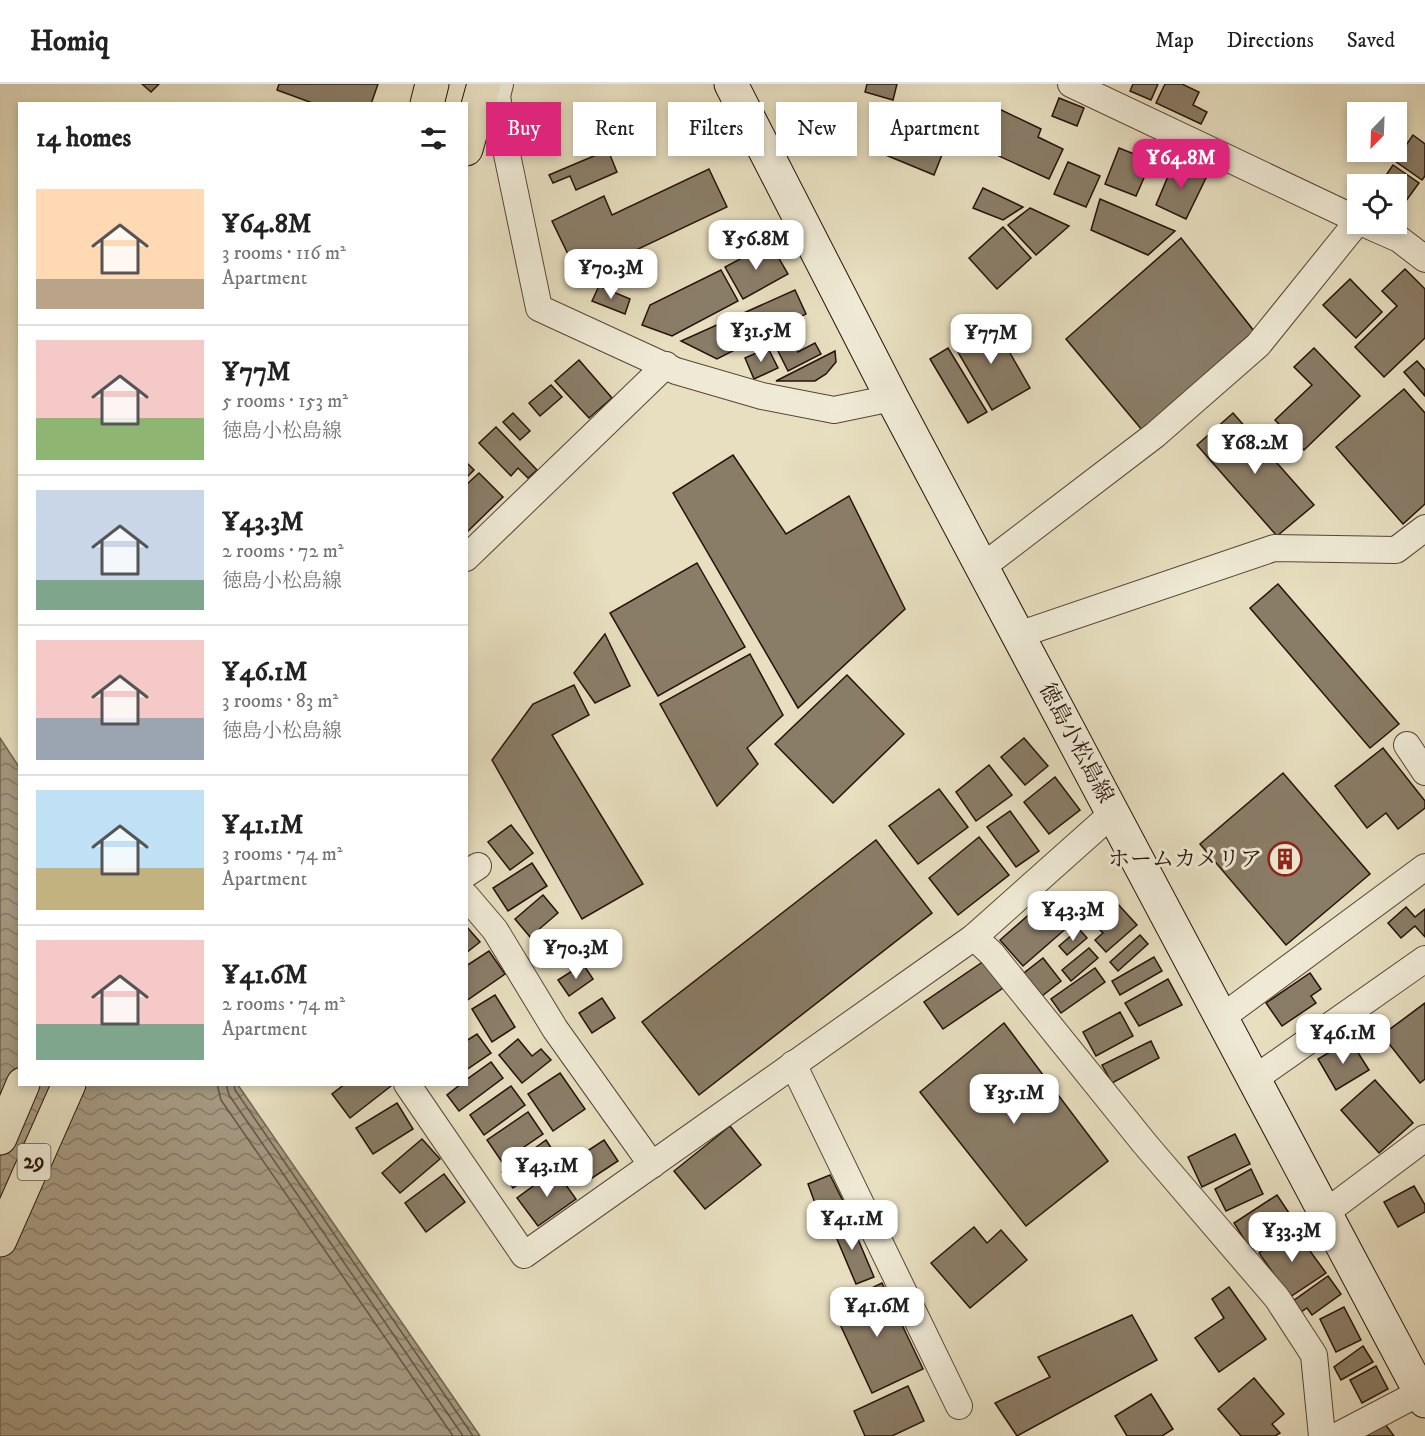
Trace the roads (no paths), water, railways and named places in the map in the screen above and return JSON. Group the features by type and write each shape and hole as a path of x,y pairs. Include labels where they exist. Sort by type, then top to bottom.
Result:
{"main road":[{"path":"416,102 420,84"},
{"path":"428,102 432,84"},
{"path":"468,142 484,84"},
{"name":"徳島小松島線","path":"731,84 892,398 1423,1396"},
{"name":"29","path":"0,1138 22,1086"},
{"name":"29","path":"0,1240 68,1086"}],"street":[{"path":"500,84 497,96 504,140 539,308 676,371 762,396 834,410 892,398"},
{"path":"1071,84 1347,216"},
{"path":"982,567 1155,435 1242,359 1284,314 1348,234"},
{"path":"1386,234 1399,240 1425,259"},
{"path":"468,556 666,365"},
{"path":"1018,635 1274,548 1396,550 1425,528"},
{"path":"1407,744 1425,772"},
{"path":"408,1086 524,1255 974,937 1113,813"},
{"path":"1221,1018 1425,867"},
{"path":"468,898 495,930 555,1029 651,1165"},
{"path":"974,937 992,954 1145,1144 1277,1298 1314,1355 1322,1436"},
{"path":"1254,1079 1425,959"},
{"path":"793,1064 959,1406"},
{"path":"1325,1213 1425,1138"},
{"path":"1337,1436 1423,1396"}],"water":[{"path":"0,738 18,765 18,1086 239,1086 480,1436 0,1436"}],"place":[{"name":"ホームカメリア","path":"1285,859"}]}
